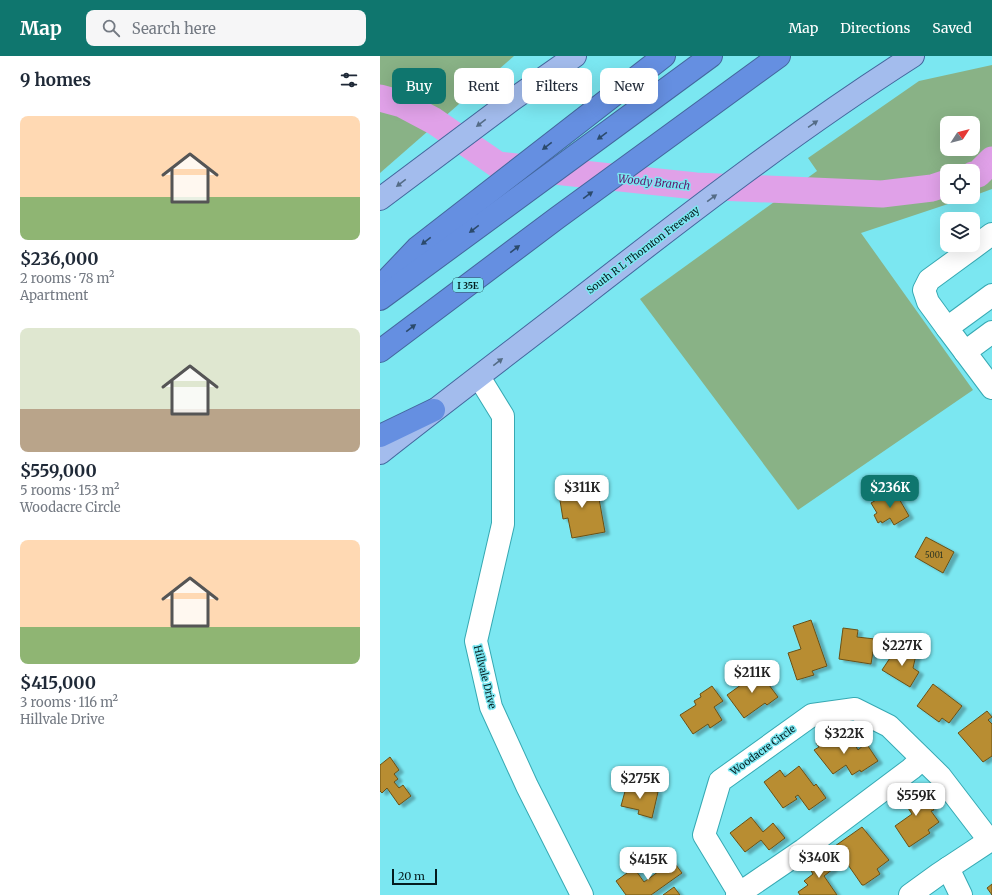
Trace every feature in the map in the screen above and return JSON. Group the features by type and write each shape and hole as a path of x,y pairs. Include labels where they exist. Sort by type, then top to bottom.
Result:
{"highway":[{"path":"380,287 417,248 664,56"},
{"path":"380,299 711,56"},
{"name":"I 35E","path":"380,351 556,218 779,56"},
{"path":"380,436 434,410"}],"main road":[{"path":"380,199 512,100 575,56"},
{"name":"South R L Thornton Freeway","path":"380,453 669,229 782,146 877,79 913,56"}],"street":[{"path":"992,234 929,280 924,290 928,302 992,388"},
{"path":"947,328 992,295"},
{"path":"965,352 992,332"},
{"name":"Hillvale Drive","path":"479,377 503,416 503,524 476,641 491,707 527,786 582,895"},
{"name":"Woodacre Circle","path":"738,894 704,834 720,781 812,715 856,709 889,726 940,776 990,840"},
{"path":"738,894 803,850 912,769 922,759"},
{"path":"910,895 990,840"},
{"path":"948,868 961,895"}],"green space":[{"path":"380,56 514,56 500,68 454,68 454,104 459,104 380,173"},
{"path":"992,65 992,189 980,193 980,164 940,164 940,204 948,204 861,233 973,390 798,510 640,299 817,171 808,158 919,81"}],"building":[{"path":"596,482 605,532 572,538 568,518 563,519 558,488"},
{"path":"894,490 909,516 894,525 890,518 882,523 881,521 878,523 874,515 877,513 871,503"},
{"path":"926,537 954,552 943,573 915,557"},
{"path":"811,620 827,666 812,671 814,675 797,680 788,653 801,649 793,626"},
{"path":"843,628 858,630 857,637 875,639 871,664 839,659"},
{"path":"905,648 916,655 913,668 919,672 910,687 882,670 894,652 900,656"},
{"path":"757,669 778,697 767,705 765,703 744,718 727,695 745,682 743,679"},
{"path":"933,684 962,706 949,723 942,718 939,722 917,706"},
{"path":"712,686 723,701 714,707 722,720 710,728 708,724 693,734 680,715 696,705 694,701 701,697 700,694"},
{"path":"987,711 992,717 988,720 992,724 992,756 983,762 958,733"},
{"path":"835,734 844,747 853,741 858,750 866,743 878,761 861,772 860,770 852,775 846,765 833,774 814,750 819,747 816,743 828,735 829,738"},
{"path":"390,757 399,770 394,774 398,779 394,782 399,788 403,785 411,796 399,805 387,788 382,793 380,791 380,765"},
{"path":"799,766 814,786 816,784 826,798 809,810 798,795 795,797 797,799 783,808 764,782 780,770 785,777"},
{"path":"627,784 658,792 652,818 638,814 639,810 621,806"},
{"path":"917,785 934,810 931,811 939,822 928,830 930,833 909,847 895,826 912,814 900,796"},
{"path":"751,817 763,832 773,823 785,838 769,850 761,840 745,852 730,833"},
{"path":"862,827 889,860 877,869 880,874 864,885 862,885 835,846"},
{"path":"823,855 833,869 824,876 837,895 800,895 798,892 808,885 804,881 813,874 808,866"},
{"path":"673,861 682,873 651,895 626,895 616,881 634,868 644,882"},
{"path":"992,884 992,895 987,888"},
{"path":"674,887 680,895 663,895"}],"waterway":[{"name":"Woody Branch","path":"380,98 402,104 434,121 498,165 696,186 882,194 932,188 940,185"},
{"name":"Woody Branch","path":"980,172 992,160"}]}
